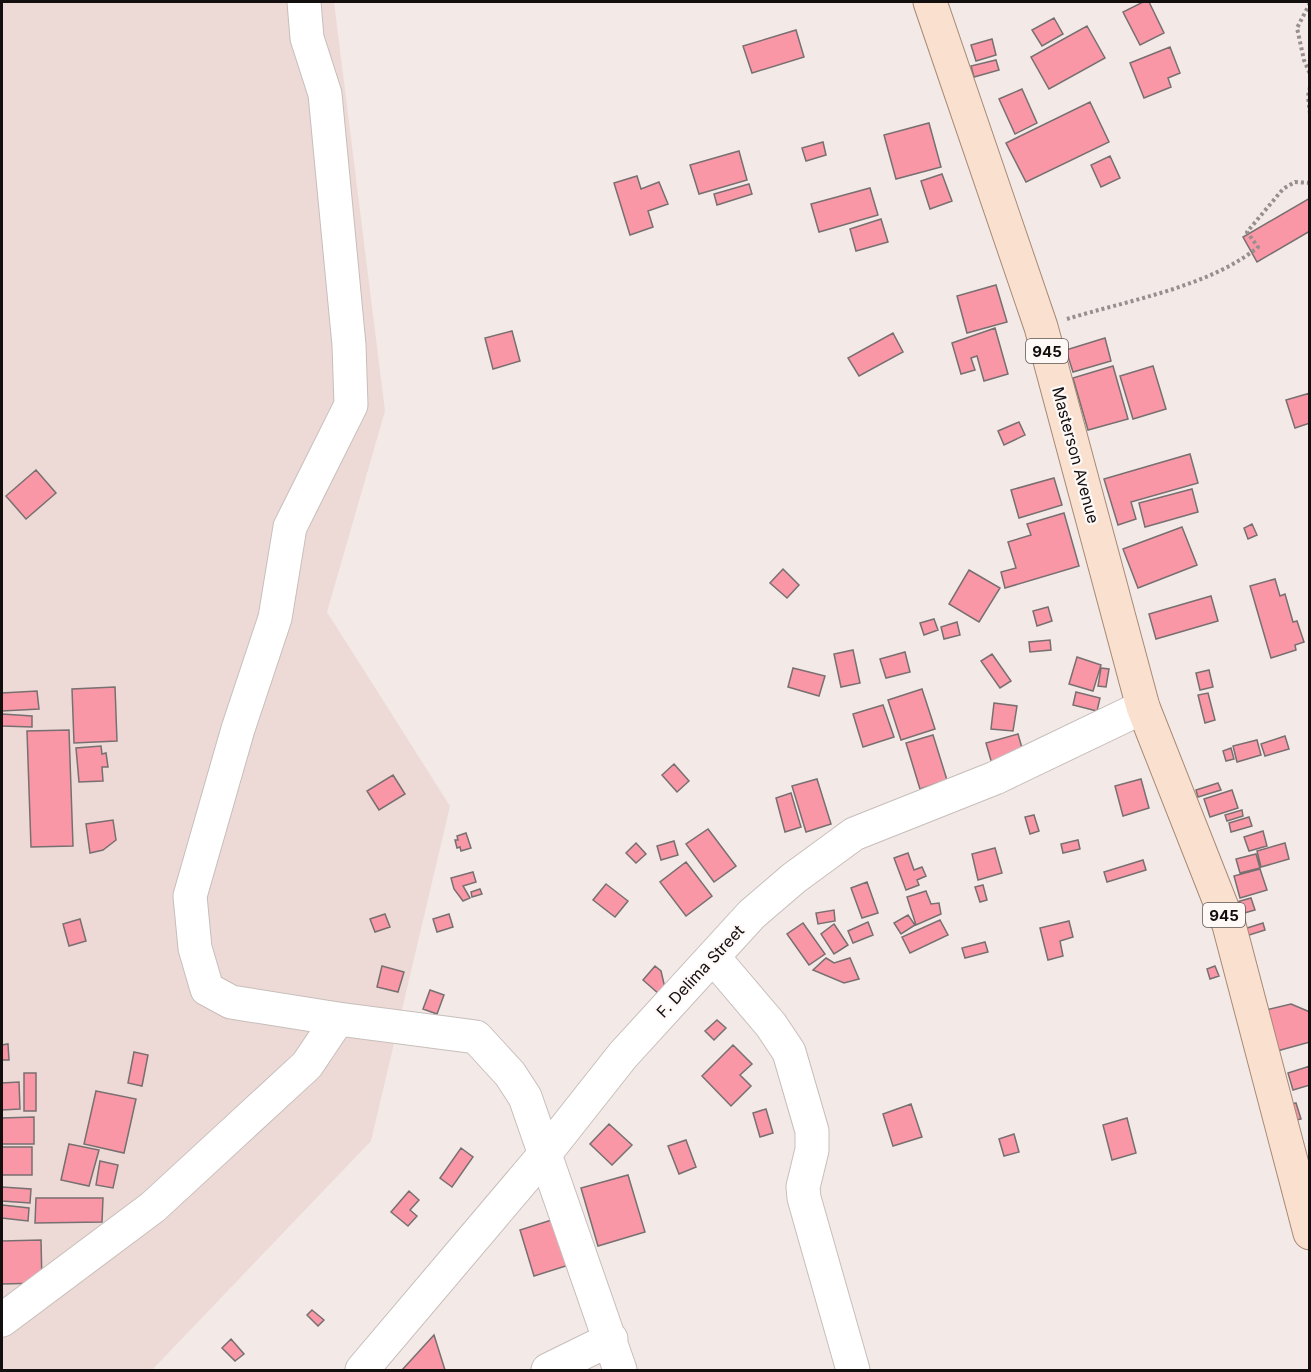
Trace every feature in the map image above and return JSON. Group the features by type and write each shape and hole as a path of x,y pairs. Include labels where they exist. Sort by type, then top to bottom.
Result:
{"main road":[{"name":"Masterson Avenue","path":"930,2 1041,327 1143,707"},
{"name":"945","path":"1143,707 1228,926 1310,1233"}],"street":[{"path":"304,2 307,38 325,94 349,345 351,405 290,527 275,618 238,729 190,896 195,948 207,989 231,1002 476,1037 510,1074 525,1097 611,1339 620,1371"},
{"name":"F. Delima Street","path":"362,1371 544,1155 623,1055 752,914 794,878 854,834 995,778 1143,707"},
{"path":"714,958 771,1025 789,1052 794,1066 813,1140 802,1187 804,1198 853,1371"},
{"path":"2,1320 153,1207 307,1065 338,1019"},
{"path":"548,1371 611,1339"}],"path":[{"path":"1310,3 1297,28 1304,60 1310,74"},
{"path":"1310,87 1308,96 1310,114"},
{"path":"1041,327 1162,292 1244,259 1258,247 1247,232 1283,189 1295,182 1310,183"}],"shaded area":[{"path":"2,2 334,2 385,411 327,612 450,806 371,1141 152,1370 2,1370"}],"building":[{"path":"1143,2 1149,2 1164,33 1140,45 1123,12"},
{"path":"1054,18 1063,34 1042,46 1032,30"},
{"path":"1087,26 1105,58 1049,89 1031,57"},
{"path":"796,30 804,57 752,73 743,46"},
{"path":"992,39 996,55 976,61 971,45"},
{"path":"1170,47 1180,73 1168,78 1171,87 1144,98 1130,63"},
{"path":"996,60 999,70 974,77 971,66"},
{"path":"1022,89 1037,123 1015,134 999,99"},
{"path":"1090,102 1109,142 1026,182 1006,143"},
{"path":"929,123 941,167 896,179 884,135"},
{"path":"823,142 826,155 806,161 802,148"},
{"path":"739,151 747,180 699,194 690,165"},
{"path":"1110,156 1120,178 1101,187 1091,165"},
{"path":"942,174 952,201 930,209 921,181"},
{"path":"637,176 641,189 659,182 668,204 648,211 653,227 630,235 614,183"},
{"path":"749,184 752,194 717,205 714,194"},
{"path":"870,188 878,215 819,232 811,204"},
{"path":"1310,198 1310,231 1257,262 1243,237"},
{"path":"881,219 888,242 856,251 850,229"},
{"path":"996,285 1007,322 967,333 957,296"},
{"path":"995,328 1008,374 984,381 977,356 971,358 975,370 961,374 952,343"},
{"path":"512,331 520,361 493,369 485,338"},
{"path":"893,333 903,352 859,376 848,358"},
{"path":"1105,338 1111,361 1073,372 1066,350"},
{"path":"1113,366 1128,419 1088,430 1073,378"},
{"path":"1153,366 1166,409 1133,419 1120,376"},
{"path":"1310,393 1310,423 1295,428 1286,400"},
{"path":"1019,422 1025,435 1004,445 998,431"},
{"path":"1190,454 1198,483 1131,502 1136,519 1118,525 1104,479"},
{"path":"36,470 56,493 26,519 6,496"},
{"path":"1054,478 1062,505 1019,518 1011,490"},
{"path":"1192,489 1198,512 1145,527 1139,503"},
{"path":"1064,513 1079,566 1005,588 1001,572 1016,568 1008,542 1031,535 1027,524"},
{"path":"1252,524 1257,535 1248,539 1244,528"},
{"path":"1182,527 1197,565 1138,588 1123,549"},
{"path":"783,569 799,585 787,598 770,583"},
{"path":"969,570 1000,588 979,622 949,604"},
{"path":"1275,579 1280,596 1285,594 1293,622 1297,621 1304,642 1295,645 1296,650 1271,658 1250,586"},
{"path":"1211,596 1218,621 1156,639 1149,614"},
{"path":"1048,607 1052,621 1037,626 1033,611"},
{"path":"934,619 938,630 924,635 920,623"},
{"path":"957,622 960,635 944,639 941,627"},
{"path":"1050,640 1051,650 1030,652 1029,642"},
{"path":"853,650 860,683 841,687 834,654"},
{"path":"905,652 910,672 886,678 880,659"},
{"path":"992,654 1011,681 1000,688 981,661"},
{"path":"1077,657 1101,665 1093,691 1069,684"},
{"path":"793,668 825,676 819,696 788,687"},
{"path":"1101,668 1109,669 1106,687 1098,686"},
{"path":"1209,670 1213,687 1200,690 1196,673"},
{"path":"115,687 117,741 74,743 72,689"},
{"path":"922,689 935,729 901,740 888,700"},
{"path":"37,691 39,709 2,711 2,693"},
{"path":"1076,692 1100,698 1097,711 1073,705"},
{"path":"1208,693 1215,720 1205,723 1198,695"},
{"path":"994,703 1017,706 1013,731 991,729"},
{"path":"883,705 894,737 863,747 853,714"},
{"path":"2,714 32,716 32,727 2,726"},
{"path":"69,730 73,846 31,847 27,731"},
{"path":"1018,734 1026,762 994,771 986,743"},
{"path":"933,735 947,780 920,789 906,743"},
{"path":"1285,736 1289,749 1265,756 1261,744"},
{"path":"1257,740 1261,755 1237,762 1233,746"},
{"path":"101,746 102,754 106,753 108,767 102,767 103,781 79,782 76,748"},
{"path":"1231,748 1234,759 1226,761 1223,751"},
{"path":"674,764 689,781 677,792 662,775"},
{"path":"393,775 405,794 379,810 367,791"},
{"path":"817,779 831,824 806,832 792,786"},
{"path":"1141,779 1149,808 1123,816 1115,786"},
{"path":"1218,783 1221,790 1198,797 1196,790"},
{"path":"1232,790 1238,808 1210,817 1204,799"},
{"path":"791,793 801,827 785,832 776,798"},
{"path":"1242,810 1243,816 1227,821 1225,815"},
{"path":"1034,815 1039,831 1030,834 1025,817"},
{"path":"1249,817 1252,826 1231,832 1229,823"},
{"path":"113,820 116,840 103,850 90,853 86,824"},
{"path":"708,829 736,866 714,882 686,844"},
{"path":"1263,831 1267,846 1249,851 1244,837"},
{"path":"466,833 471,848 461,851 460,847 457,848 455,840 458,840 457,836"},
{"path":"1078,840 1080,849 1063,853 1061,844"},
{"path":"674,841 678,855 661,860 657,846"},
{"path":"636,843 646,854 636,863 626,853"},
{"path":"1285,843 1289,859 1261,867 1257,851"},
{"path":"995,848 1002,873 978,880 972,854"},
{"path":"908,853 914,870 922,867 926,876 917,880 919,885 906,890 894,858"},
{"path":"1256,854 1260,868 1240,873 1236,859"},
{"path":"1143,860 1146,870 1107,882 1104,872"},
{"path":"686,862 712,896 686,916 660,882"},
{"path":"1260,869 1267,890 1240,898 1234,876"},
{"path":"473,872 476,882 463,886 470,898 463,901 454,889 451,878"},
{"path":"867,882 878,913 862,918 851,888"},
{"path":"606,884 628,901 615,917 593,900"},
{"path":"983,885 987,900 980,902 975,887"},
{"path":"480,889 482,894 472,897 471,892"},
{"path":"926,891 931,904 939,903 941,914 916,925 907,897"},
{"path":"1251,898 1255,910 1237,915 1233,903"},
{"path":"834,910 835,921 818,924 816,913"},
{"path":"385,914 390,927 375,932 370,919"},
{"path":"449,914 453,927 437,932 433,919"},
{"path":"908,915 915,925 901,934 894,923"},
{"path":"80,919 86,941 69,946 63,924"},
{"path":"940,920 948,935 910,953 902,937"},
{"path":"1069,921 1073,937 1060,941 1063,956 1048,960 1040,928"},
{"path":"868,922 873,935 853,943 848,931"},
{"path":"803,923 825,954 809,965 787,934"},
{"path":"1263,923 1265,930 1246,936 1244,929"},
{"path":"834,924 848,945 834,954 821,934"},
{"path":"985,942 988,952 965,958 962,948"},
{"path":"826,958 834,963 850,958 859,979 844,983 813,970"},
{"path":"382,966 404,972 398,992 377,987"},
{"path":"655,966 661,971 665,988 659,994 643,980"},
{"path":"1215,966 1219,976 1210,979 1207,969"},
{"path":"430,990 444,995 437,1014 423,1009"},
{"path":"1291,1004 1310,1012 1310,1042 1277,1051 1266,1010"},
{"path":"717,1020 726,1028 714,1040 705,1031"},
{"path":"8,1044 9,1060 2,1060 2,1045"},
{"path":"733,1045 752,1064 740,1075 751,1086 731,1106 702,1076"},
{"path":"134,1052 148,1055 142,1086 128,1083"},
{"path":"1310,1066 1310,1085 1293,1090 1288,1073"},
{"path":"24,1073 36,1073 36,1111 24,1111"},
{"path":"19,1082 20,1109 2,1110 2,1083"},
{"path":"96,1091 136,1099 124,1153 84,1144"},
{"path":"1296,1103 1301,1119 1292,1121 1288,1105"},
{"path":"911,1104 922,1137 893,1146 883,1114"},
{"path":"766,1109 773,1133 760,1137 753,1113"},
{"path":"34,1117 34,1144 2,1144 2,1118"},
{"path":"1127,1118 1136,1153 1112,1160 1103,1125"},
{"path":"609,1124 632,1145 612,1165 590,1144"},
{"path":"1014,1134 1019,1152 1004,1156 999,1139"},
{"path":"686,1140 696,1167 679,1174 668,1146"},
{"path":"69,1144 99,1150 89,1186 61,1180"},
{"path":"2,1147 32,1147 32,1175 2,1175"},
{"path":"461,1148 473,1157 452,1187 440,1178"},
{"path":"100,1161 118,1165 113,1188 96,1185"},
{"path":"628,1175 645,1232 598,1246 581,1188"},
{"path":"2,1187 31,1189 30,1203 2,1201"},
{"path":"409,1191 419,1200 410,1210 417,1216 408,1226 391,1212"},
{"path":"36,1198 103,1198 102,1222 35,1223"},
{"path":"2,1205 29,1208 28,1221 2,1218"},
{"path":"558,1218 572,1264 534,1276 520,1230"},
{"path":"41,1240 42,1283 2,1284 2,1241"},
{"path":"312,1310 324,1320 318,1326 307,1315"},
{"path":"434,1335 445,1370 402,1370"},
{"path":"231,1339 244,1354 235,1361 222,1348"}]}
